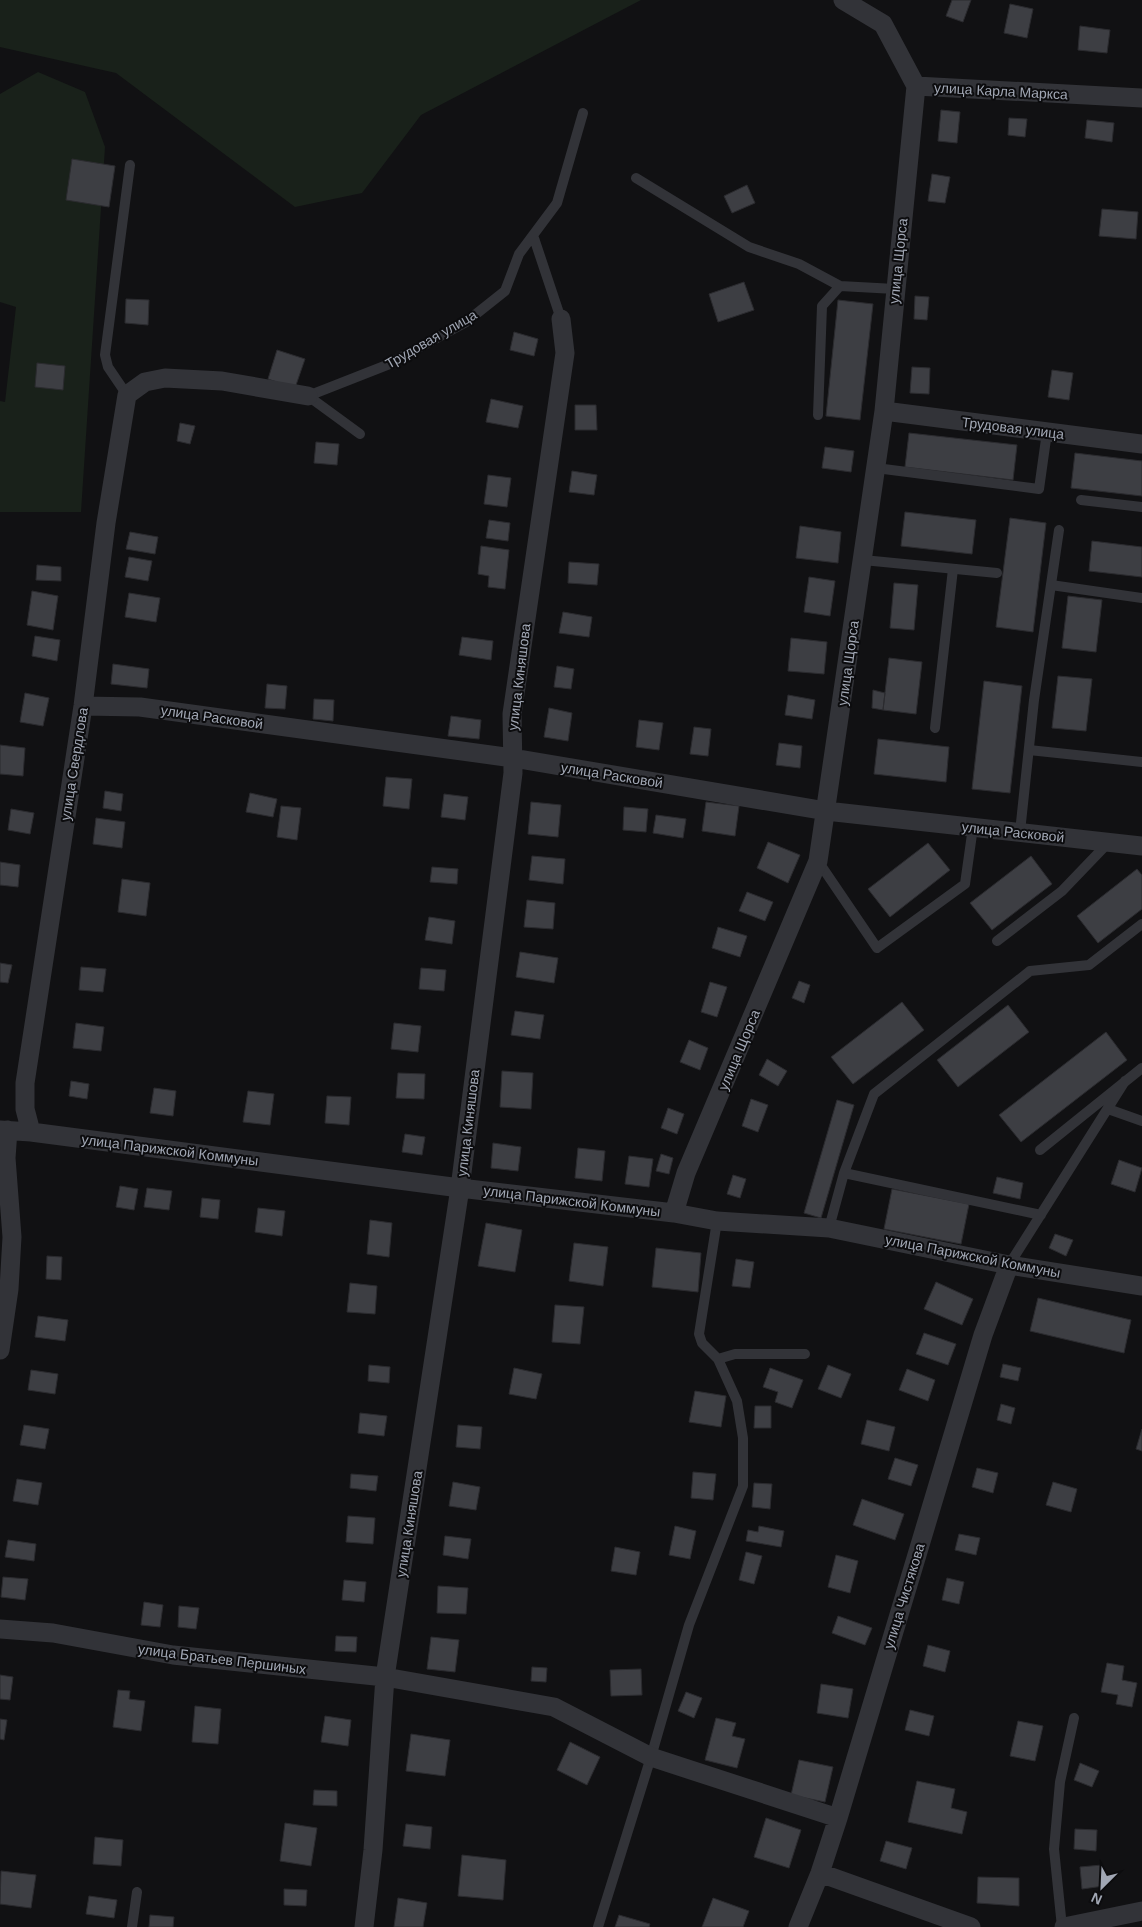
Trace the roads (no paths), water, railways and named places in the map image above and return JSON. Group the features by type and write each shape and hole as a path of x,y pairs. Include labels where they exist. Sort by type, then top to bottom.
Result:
{"street":[{"name":"улица Карла Маркса","path":"843,0 883,24 916,86 1142,98"},
{"name":"улица Щорса","path":"674,1213 686,1173 818,861 884,411 916,86"},
{"name":"улица Киняшова","path":"364,1927 374,1850 386,1677 460,1188 513,773 512,714 565,353 561,320"},
{"path":"127,395 145,382 165,378 222,381 308,396"},
{"name":"улица Свердлова","path":"30,1132 25,1109 25,1083 82,706 106,523 127,395"},
{"name":"Трудовая улица","path":"884,411 1142,444"},
{"name":"улица Расковой","path":"82,706 140,707 512,758 826,810 1142,846"},
{"path":"0,1350 9,1288 12,1237 4,1130"},
{"name":"улица Парижской Коммуны","path":"4,1130 674,1213 717,1221 828,1228 1009,1265 1142,1286"},
{"name":"улица Чистякова","path":"798,1927 820,1873 838,1818 983,1335 1009,1265"},
{"name":"улица Братьев Першиных","path":"0,1629 53,1633 173,1655 386,1677 554,1707 651,1757 838,1818"},
{"path":"820,1873 971,1927"},
{"path":"1063,1927 1142,1911"}],"lane":[{"name":"Трудовая улица","path":"308,396 387,366 466,322 505,291 519,254 558,203 583,113"},
{"path":"127,395 108,367 105,355 130,164"},
{"path":"636,178 749,247 799,264 840,286 895,289"},
{"path":"533,235 561,320"},
{"path":"818,415 822,306 840,286"},
{"path":"308,396 360,434"},
{"path":"876,468 1039,489 1047,432"},
{"path":"1081,500 1142,507"},
{"path":"1020,832 1034,700 1059,530"},
{"path":"863,560 997,573"},
{"path":"935,728 954,569"},
{"path":"1051,585 1142,598"},
{"path":"1029,750 1142,762"},
{"path":"818,861 877,948 965,884 974,827"},
{"path":"997,941 1062,892 1109,842"},
{"path":"828,1228 844,1173 874,1094 1030,972 1089,965 1142,924"},
{"path":"1040,1150 1142,1068"},
{"path":"1009,1265 1125,1081"},
{"path":"1108,1109 1142,1121"},
{"path":"844,1173 1041,1215"},
{"path":"598,1927 651,1757 689,1625 743,1486 743,1438 737,1401 718,1358 702,1343 699,1334 717,1221"},
{"path":"718,1358 735,1354 805,1354"},
{"path":"1063,1927 1054,1849 1060,1782 1074,1718"},
{"path":"132,1927 137,1892"}]}
